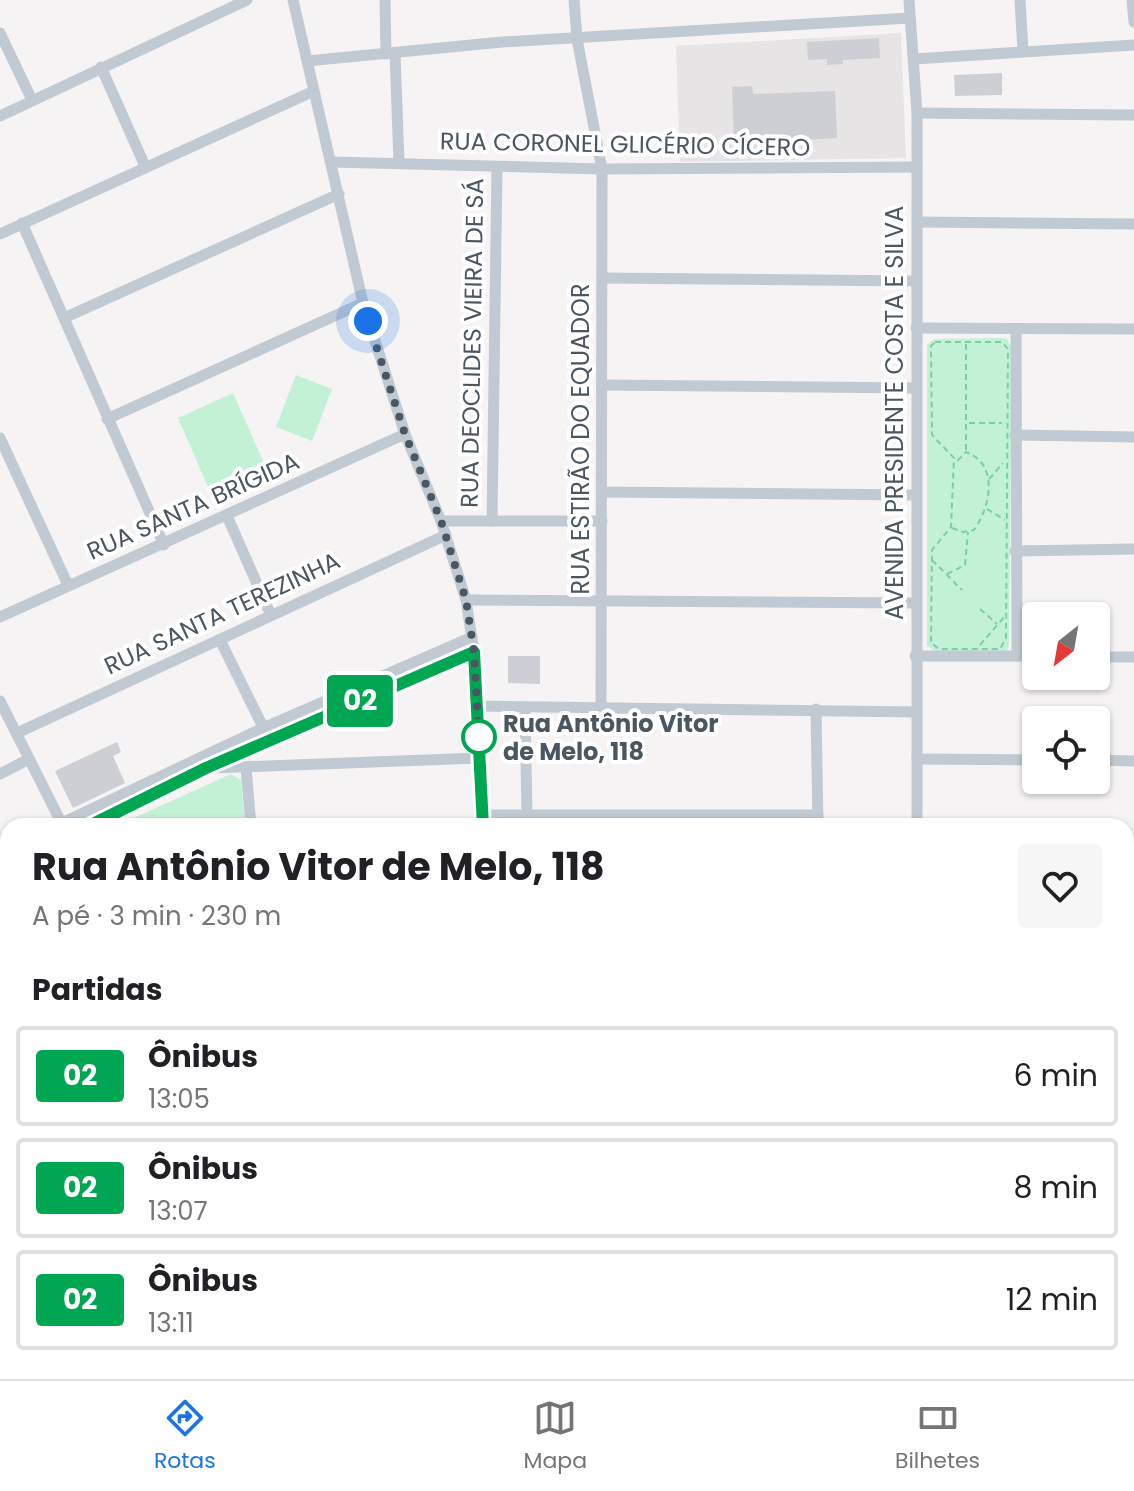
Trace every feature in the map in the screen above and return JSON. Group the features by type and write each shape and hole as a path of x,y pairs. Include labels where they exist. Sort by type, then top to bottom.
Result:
{"street":[{"path":"0,116 247,0"},
{"path":"293,0 363,303 405,434 441,521 466,600 478,706 482,818"},
{"path":"385,0 399,163"},
{"name":"RUA ESTIRÃO DO EQUADOR","path":"574,0 577,39 602,169 601,708"},
{"name":"AVENIDA PRESIDENTE COSTA E SILVA","path":"909,0 917,113 914,603 917,818"},
{"path":"1020,0 1023,51"},
{"path":"1132,0 1134,22"},
{"path":"307,61 502,42 910,18"},
{"path":"0,33 32,100"},
{"path":"914,59 1134,45"},
{"path":"101,67 145,166"},
{"path":"0,234 314,91"},
{"path":"917,113 1134,115"},
{"name":"RUA CORONEL GLICÉRIO CÍCERO","path":"332,162 602,169 917,167"},
{"name":"RUA DEOCLIDES VIEIRA DE SÁ","path":"492,521 497,167"},
{"path":"64,318 339,194"},
{"path":"918,222 1134,224"},
{"path":"22,223 164,545"},
{"path":"603,278 916,281"},
{"path":"107,419 363,303"},
{"path":"916,328 1134,329"},
{"path":"1016,330 1017,656"},
{"path":"602,385 915,388"},
{"name":"RUA SANTA BRÍGIDA","path":"0,617 405,434"},
{"path":"1015,435 1134,437"},
{"path":"0,438 68,585"},
{"path":"602,492 915,495"},
{"path":"227,516 270,613"},
{"path":"441,521 602,521"},
{"name":"RUA SANTA TEREZINHA","path":"17,733 220,640 270,613 446,535"},
{"path":"1015,551 1134,549"},
{"path":"466,600 601,598 914,603"},
{"path":"77,818 263,728 472,637"},
{"path":"220,640 269,740"},
{"path":"106,818 206,768 474,652"},
{"path":"915,656 1022,656"},
{"path":"1110,657 1134,657"},
{"path":"0,701 58,818"},
{"path":"478,706 916,712"},
{"path":"525,708 527,816"},
{"path":"816,709 818,818"},
{"path":"206,768 479,758"},
{"path":"0,774 29,759"},
{"path":"917,759 1022,760"},
{"path":"1110,760 1134,761"},
{"path":"246,768 250,818"},
{"path":"509,818 549,818"}],"path":[{"path":"935,342 966,342 1007,345 1006,616 1003,648 939,649 931,643 932,560 936,543 951,527 954,464 951,454 932,435 931,346 935,342"},
{"path":"954,464 966,452 966,342"},
{"path":"966,423 1007,423"},
{"path":"951,527 968,532 974,530 987,509 988,480 981,463 966,452"},
{"path":"988,480 1007,458"},
{"path":"987,509 1006,520"},
{"path":"947,574 965,565 968,532"},
{"path":"932,560 962,590"},
{"path":"980,609 998,625"},
{"path":"977,649 1006,616"}],"shaded area":[{"path":"901,33 906,158 680,162 676,46"}],"green space":[{"path":"1002,338 1007,339 1012,349 1009,646 1006,651 938,652 927,646 927,345 934,339"},
{"path":"296,375 332,389 312,441 276,427"},
{"path":"233,393 268,472 212,496 178,418"},
{"path":"231,774 241,780 244,818 134,818"}],"building":[{"path":"879,38 880,58 843,60 843,64 827,65 827,59 808,60 807,42"},
{"path":"1002,73 1002,95 955,96 954,75"},
{"path":"752,86 753,94 835,91 837,138 734,145 732,87"},
{"path":"508,656 540,656 540,684 508,683"},
{"path":"117,742 121,752 113,756 125,783 73,808 55,771"}],"bus line":[{"name":"02","path":"105,818 206,768 474,652 483,818"}],"place":[{"name":"Rua Antônio Vitor de Melo, 118","path":"479,737"}],"route":[{"path":"368,321 405,434 441,521 466,600 474,652 479,737"}]}
